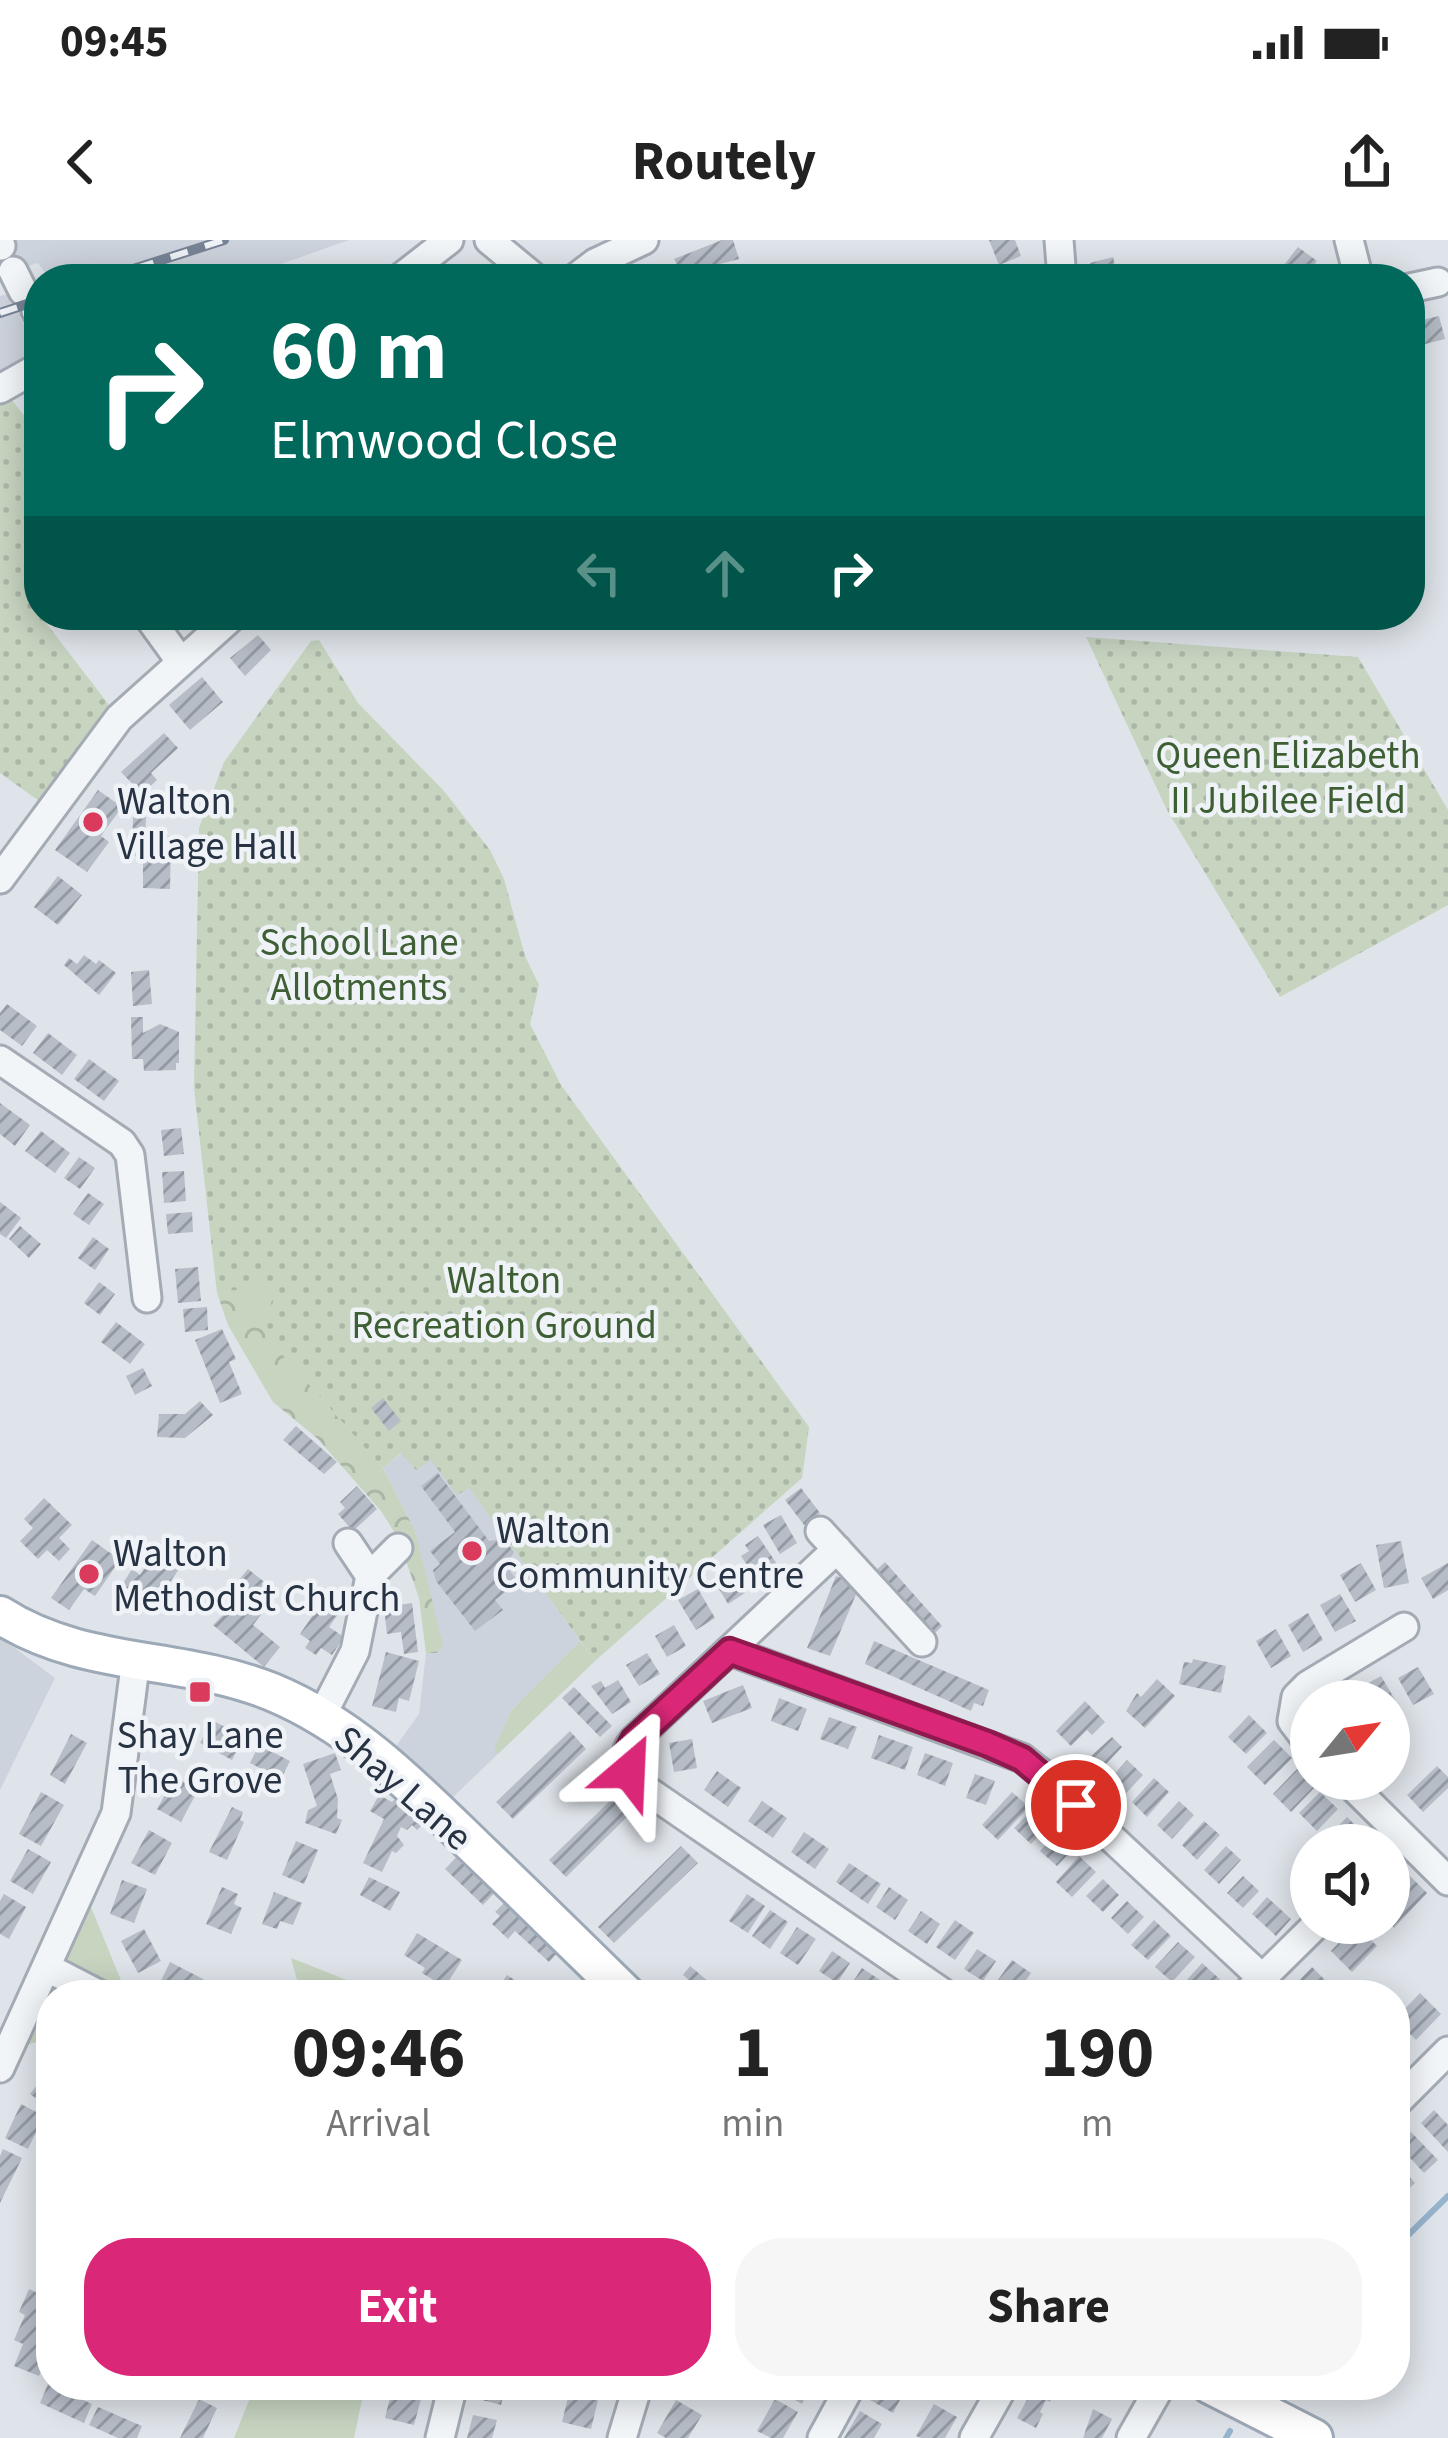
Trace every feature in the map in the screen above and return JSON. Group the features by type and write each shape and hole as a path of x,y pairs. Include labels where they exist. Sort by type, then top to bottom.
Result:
{"main road":[{"name":"Shay Lane","path":"0,1615 28,1634 70,1649 222,1676 261,1688 321,1717 386,1761 612,1980"},
{"path":"1239,2400 1314,2438"}],"street":[{"path":"418,264 448,240"},
{"path":"489,240 518,264"},
{"path":"594,264 644,240"},
{"path":"1425,285 1438,282"},
{"path":"151,630 182,662"},
{"path":"0,879 118,718 217,630"},
{"path":"0,1060 122,1143 134,1170 136,1265 147,1298"},
{"path":"922,1642 828,1540 730,1651 634,1740 625,1757 629,1771 648,1791 924,1980"},
{"path":"348,1543 370,1576"},
{"path":"321,1717 355,1652 370,1576 398,1548"},
{"path":"1316,1680 1410,1624"},
{"path":"730,1651 1022,1759 1045,1776 1247,1980"},
{"path":"40,1980 116,1813 136,1659"},
{"path":"1361,1800 1380,1824"},
{"path":"1410,1855 1448,1881"},
{"path":"1261,1980 1297,1944"},
{"path":"46,1967 71,1980"},
{"path":"0,2068 36,1989"},
{"path":"1410,2089 1448,2051"},
{"path":"440,2438 449,2400"},
{"path":"622,2438 633,2400"},
{"path":"822,2438 843,2400"},
{"path":"974,2438 996,2400"},
{"path":"1132,2438 1153,2400"}],"shaded area":[{"path":"17,240 349,240 281,264 38,263 0,275 0,246"},
{"path":"24,290 24,315 19,317 24,324 24,363 0,375 0,296"},
{"path":"402,1453 431,1459 469,1487 580,1641 511,1711 495,1749 498,1754 452,1798 394,1749 419,1714 426,1653 437,1653 415,1531 383,1468"},
{"path":"0,1637 55,1678 0,1790"}],"green space":[{"path":"12,400 24,416 24,630 51,630 119,718 49,808 0,773 0,403"},
{"name":"Queen Elizabeth II Jubilee Field","path":"1086,637 1358,657 1448,810 1448,905 1280,997 1167,810"},
{"path":"319,640 358,703 444,791 490,850 539,985 530,1024 561,1085 809,1427 802,1478 595,1661 469,1488 457,1495 431,1460 416,1470 401,1453 383,1468 269,1339 266,1316 279,1283 217,1293 194,1088 199,828 224,762 311,641"},
{"path":"280,1282 269,1339 383,1468 415,1531 443,1645 437,1653 426,1653 419,1598 398,1538 381,1511 318,1439 273,1402 228,1325 217,1293"},
{"path":"580,1641 595,1661 498,1754 494,1750 511,1711"},
{"path":"84,1890 121,1980 42,1980"},
{"path":"291,1958 347,1980 297,1980"},
{"path":"36,1992 36,2042 9,2050"},
{"path":"249,2400 362,2400 354,2438 234,2438"}],"building":[{"path":"733,240 739,259 677,264 674,259"},
{"path":"989,240 1015,240 1021,256 999,264"},
{"path":"1298,247 1317,261 1315,264 1285,264"},
{"path":"1113,257 1115,264 1090,264"},
{"path":"1439,316 1445,339 1425,344 1425,319"},
{"path":"258,635 271,650 245,676 230,658"},
{"path":"202,677 223,702 190,730 169,705"},
{"path":"164,733 178,748 151,773 157,780 142,794 121,772"},
{"name":"Walton Village Hall","path":"98,790 122,807 101,836 109,842 87,872 55,850"},
{"path":"133,817 146,817 145,835 171,836 170,889 143,888 143,856 132,856"},
{"path":"58,876 82,895 58,925 34,907"},
{"path":"84,955 116,973 99,995 64,965 69,958 77,964"},
{"path":"149,970 152,1004 133,1006 131,972"},
{"path":"7,1004 37,1026 22,1046 0,1030 0,1013"},
{"path":"131,1017 143,1017 143,1033 160,1024 179,1032 176,1070 144,1071 143,1059 132,1059"},
{"path":"48,1033 77,1055 62,1075 33,1053"},
{"path":"89,1059 119,1081 104,1101 74,1079"},
{"path":"0,1103 30,1125 15,1146 0,1134"},
{"path":"181,1128 184,1154 164,1156 161,1130"},
{"path":"41,1131 70,1153 55,1173 25,1151"},
{"path":"79,1157 95,1168 80,1189 64,1178"},
{"path":"184,1171 186,1201 164,1203 162,1172"},
{"path":"88,1193 104,1204 89,1225 73,1214"},
{"path":"0,1202 21,1218 6,1238 0,1234"},
{"path":"192,1212 193,1232 168,1234 166,1214"},
{"path":"20,1226 41,1244 29,1258 9,1239"},
{"path":"93,1237 109,1249 95,1270 78,1258"},
{"path":"198,1267 201,1301 178,1303 175,1269"},
{"path":"99,1282 115,1294 100,1315 84,1303"},
{"path":"207,1307 208,1330 185,1332 183,1309"},
{"path":"116,1322 145,1344 130,1364 101,1342"},
{"path":"222,1329 236,1359 229,1362 242,1394 220,1403 195,1340"},
{"path":"143,1368 152,1386 135,1395 126,1376"},
{"path":"383,1398 401,1421 389,1431 371,1408"},
{"path":"200,1401 213,1415 185,1438 157,1437 159,1414 185,1414"},
{"path":"296,1426 337,1462 324,1474 283,1440"},
{"name":"Walton Community Centre","path":"438,1473 489,1541 504,1539 514,1552 506,1566 518,1582 495,1600 503,1610 475,1631 436,1581 433,1570 440,1564 430,1551 455,1532 421,1486"},
{"path":"357,1486 377,1509 353,1531 338,1514 345,1508 340,1502"},
{"path":"801,1488 820,1513 804,1525 785,1500"},
{"path":"44,1498 72,1525 59,1538 70,1549 59,1561 47,1550 38,1559 20,1541 33,1528 24,1519"},
{"path":"781,1515 797,1543 780,1554 763,1525"},
{"path":"758,1536 779,1567 758,1581 741,1556 749,1551 745,1545"},
{"name":"Walton Methodist Church","path":"92,1540 120,1560 95,1596 84,1589 69,1610 51,1598"},
{"path":"1401,1541 1409,1583 1384,1588 1376,1545"},
{"path":"160,1556 179,1569 154,1606 122,1585 132,1569 140,1575 150,1560 155,1563"},
{"path":"885,1562 942,1626 930,1638 872,1574"},
{"path":"1361,1563 1376,1590 1355,1602 1340,1575"},
{"path":"1448,1563 1448,1590 1433,1599 1421,1578"},
{"path":"248,1569 278,1593 253,1625 280,1647 264,1667 213,1625 248,1590 238,1581"},
{"path":"733,1574 745,1593 728,1604 716,1584"},
{"path":"836,1576 860,1585 830,1656 807,1648"},
{"path":"698,1589 715,1618 696,1630 678,1600"},
{"path":"1340,1594 1356,1621 1335,1632 1320,1605"},
{"path":"324,1599 341,1610 329,1627 344,1637 332,1655 321,1648 316,1655 305,1648 310,1641 300,1634"},
{"path":"412,1603 418,1652 404,1654 401,1632 387,1634 384,1607"},
{"path":"1308,1613 1323,1640 1303,1652 1288,1625"},
{"path":"674,1625 686,1646 667,1657 655,1636"},
{"path":"1276,1629 1291,1656 1271,1668 1256,1641"},
{"path":"874,1641 989,1690 983,1706 974,1703 971,1711 865,1664"},
{"path":"386,1652 419,1661 409,1701 399,1698 396,1712 372,1706"},
{"path":"647,1653 660,1674 639,1686 626,1665"},
{"path":"1193,1659 1226,1666 1221,1693 1179,1684 1184,1662"},
{"path":"1418,1667 1434,1694 1413,1705 1410,1680 1398,1678"},
{"path":"1157,1679 1175,1696 1145,1728 1126,1711 1137,1693 1141,1697"},
{"path":"618,1680 631,1702 612,1714 591,1686 601,1681 605,1688"},
{"path":"743,1685 752,1708 712,1723 703,1701"},
{"path":"574,1687 612,1726 600,1737 562,1698"},
{"path":"779,1698 807,1709 798,1731 771,1721"},
{"path":"1085,1701 1105,1722 1092,1735 1087,1730 1071,1746 1056,1731"},
{"path":"1249,1715 1267,1733 1246,1754 1228,1737"},
{"path":"829,1717 857,1727 848,1749 820,1739"},
{"path":"212,1720 244,1737 232,1760 200,1743"},
{"path":"570,1731 586,1749 513,1819 496,1802"},
{"path":"71,1734 87,1743 65,1784 50,1775"},
{"path":"879,1735 913,1747 905,1770 871,1758"},
{"path":"1112,1737 1122,1747 1095,1776 1082,1764"},
{"path":"692,1739 697,1768 674,1772 669,1743"},
{"path":"1274,1740 1290,1756 1265,1785 1247,1767"},
{"path":"259,1745 290,1761 281,1779 250,1763"},
{"path":"335,1753 341,1770 330,1774 338,1799 337,1818 342,1820 336,1834 305,1823 308,1810 317,1806 303,1764"},
{"path":"925,1753 953,1763 945,1786 917,1775"},
{"path":"1127,1760 1143,1775 1120,1800 1104,1786"},
{"path":"1437,1766 1448,1777 1448,1788 1423,1812 1410,1792"},
{"path":"717,1771 741,1788 728,1807 704,1790"},
{"path":"975,1774 995,1781 986,1805 966,1798"},
{"path":"1290,1776 1290,1800 1303,1800 1291,1812 1273,1794"},
{"path":"175,1777 198,1790 181,1822 157,1809"},
{"path":"1154,1778 1169,1792 1147,1817 1132,1802"},
{"path":"41,1792 64,1805 41,1846 19,1834"},
{"path":"403,1792 429,1819 417,1830 412,1825 407,1830 401,1827 397,1836 404,1845 392,1851 382,1872 363,1863 384,1819 370,1811 379,1795 392,1802"},
{"path":"1012,1792 1029,1807 998,1840 982,1825"},
{"path":"612,1799 628,1816 566,1877 549,1860"},
{"path":"1312,1800 1328,1800 1338,1809 1324,1824 1310,1824 1299,1813"},
{"path":"762,1801 787,1818 773,1838 748,1821"},
{"path":"1179,1801 1194,1815 1172,1839 1157,1825"},
{"path":"232,1807 243,1812 240,1820 244,1822 227,1860 209,1852"},
{"path":"1031,1811 1047,1827 1031,1844 1014,1828"},
{"path":"1204,1821 1220,1835 1197,1860 1182,1845"},
{"path":"149,1830 172,1843 155,1875 131,1863"},
{"path":"804,1832 829,1849 815,1869 791,1852"},
{"path":"1057,1833 1073,1849 1057,1866 1040,1851"},
{"path":"296,1841 318,1850 304,1884 282,1875"},
{"path":"681,1846 698,1863 614,1943 598,1927"},
{"path":"1226,1846 1241,1860 1219,1884 1204,1870"},
{"path":"28,1849 51,1862 33,1894 10,1881"},
{"path":"461,1852 499,1888 483,1905 445,1869"},
{"path":"1079,1856 1096,1872 1072,1897 1056,1882"},
{"path":"849,1863 881,1884 868,1904 836,1882"},
{"path":"1243,1876 1259,1891 1243,1908 1227,1893"},
{"path":"1410,1876 1427,1893 1410,1911"},
{"path":"369,1877 400,1892 390,1911 360,1895"},
{"path":"1103,1879 1119,1895 1103,1912 1086,1896"},
{"path":"122,1880 147,1889 134,1923 110,1914"},
{"path":"222,1887 238,1894 234,1904 242,1908 231,1934 206,1924"},
{"path":"889,1887 908,1900 895,1920 876,1907"},
{"path":"274,1892 302,1903 293,1925 280,1921 277,1929 262,1924"},
{"path":"4,1894 26,1907 9,1939 0,1934"},
{"path":"747,1894 765,1906 748,1933 729,1921"},
{"path":"1267,1897 1290,1920 1276,1936 1252,1914"},
{"path":"507,1900 560,1950 549,1962 515,1931 508,1939 492,1924 500,1916 495,1912"},
{"path":"1127,1901 1144,1917 1128,1934 1111,1918"},
{"path":"770,1910 788,1922 770,1949 752,1936"},
{"path":"921,1911 940,1924 927,1944 908,1931"},
{"path":"955,1920 974,1933 955,1960 936,1947"},
{"path":"1154,1920 1171,1936 1148,1960 1131,1945"},
{"path":"797,1927 816,1939 798,1965 780,1953"},
{"path":"144,1929 161,1961 138,1973 121,1941"},
{"path":"417,1933 462,1960 449,1980 434,1980 422,1973 425,1968 404,1955"},
{"path":"1178,1942 1195,1957 1174,1980 1155,1967"},
{"path":"1338,1944 1377,1946 1352,1972 1331,1951"},
{"path":"977,1949 996,1961 984,1980 964,1969"},
{"path":"832,1951 850,1963 839,1980 819,1971"},
{"path":"1012,1960 1031,1973 1026,1980 998,1980"},
{"path":"170,1962 203,1979 202,1980 161,1980"},
{"path":"1202,1963 1221,1980 1187,1980"},
{"path":"690,1966 707,1980 689,1980 683,1975"},
{"path":"1312,1967 1325,1980 1300,1980"},
{"path":"862,1968 880,1980 854,1980"},
{"path":"1420,1993 1441,2014 1416,2040 1410,2034 1410,2003"},
{"path":"21,2104 36,2112 36,2132 28,2149 5,2138"},
{"path":"1434,2110 1448,2125 1448,2152 1421,2123"},
{"path":"1410,2133 1438,2160 1424,2173 1410,2158"},
{"path":"3,2149 22,2158 0,2203 0,2156"},
{"path":"29,2289 36,2292 36,2375 14,2366 23,2344 14,2340 25,2315 19,2312"},
{"path":"83,2400 92,2404 84,2423 40,2403"},
{"path":"199,2400 217,2408 203,2438 180,2438"},
{"path":"389,2400 421,2400 414,2425 385,2418"},
{"path":"567,2400 598,2400 591,2429 562,2422"},
{"path":"676,2400 702,2415 688,2438 657,2433"},
{"path":"774,2400 798,2412 783,2438 757,2431"},
{"path":"870,2400 900,2400 893,2413"},
{"path":"1027,2400 1046,2400 1036,2428 1017,2418"},
{"path":"934,2404 957,2417 945,2438 916,2436"},
{"path":"98,2407 142,2426 137,2438 118,2438 89,2425"},
{"path":"1093,2409 1112,2419 1102,2438 1083,2438"},
{"path":"860,2411 882,2424 874,2438 844,2438"},
{"path":"473,2415 497,2420 492,2438 467,2438"}],"waterway":[{"path":"1410,2233 1448,2196"},
{"path":"1226,2438 1230,2431"}],"railway":[{"path":"149,264 224,240"},
{"path":"0,313 24,305"}],"place":[{"name":"Walton Village Hall","path":"93,822"},
{"name":"Walton Community Centre","path":"472,1551"},
{"name":"Walton Methodist Church","path":"89,1574"},
{"name":"Shay Lane The Grove","path":"200,1692"}],"route":[{"path":"629,1771 626,1750 634,1740 730,1651 1022,1759 1076,1805"}],"park label":[{"name":"School Lane Allotments","path":"359,964"},
{"name":"Walton Recreation Ground","path":"504,1302"}]}
